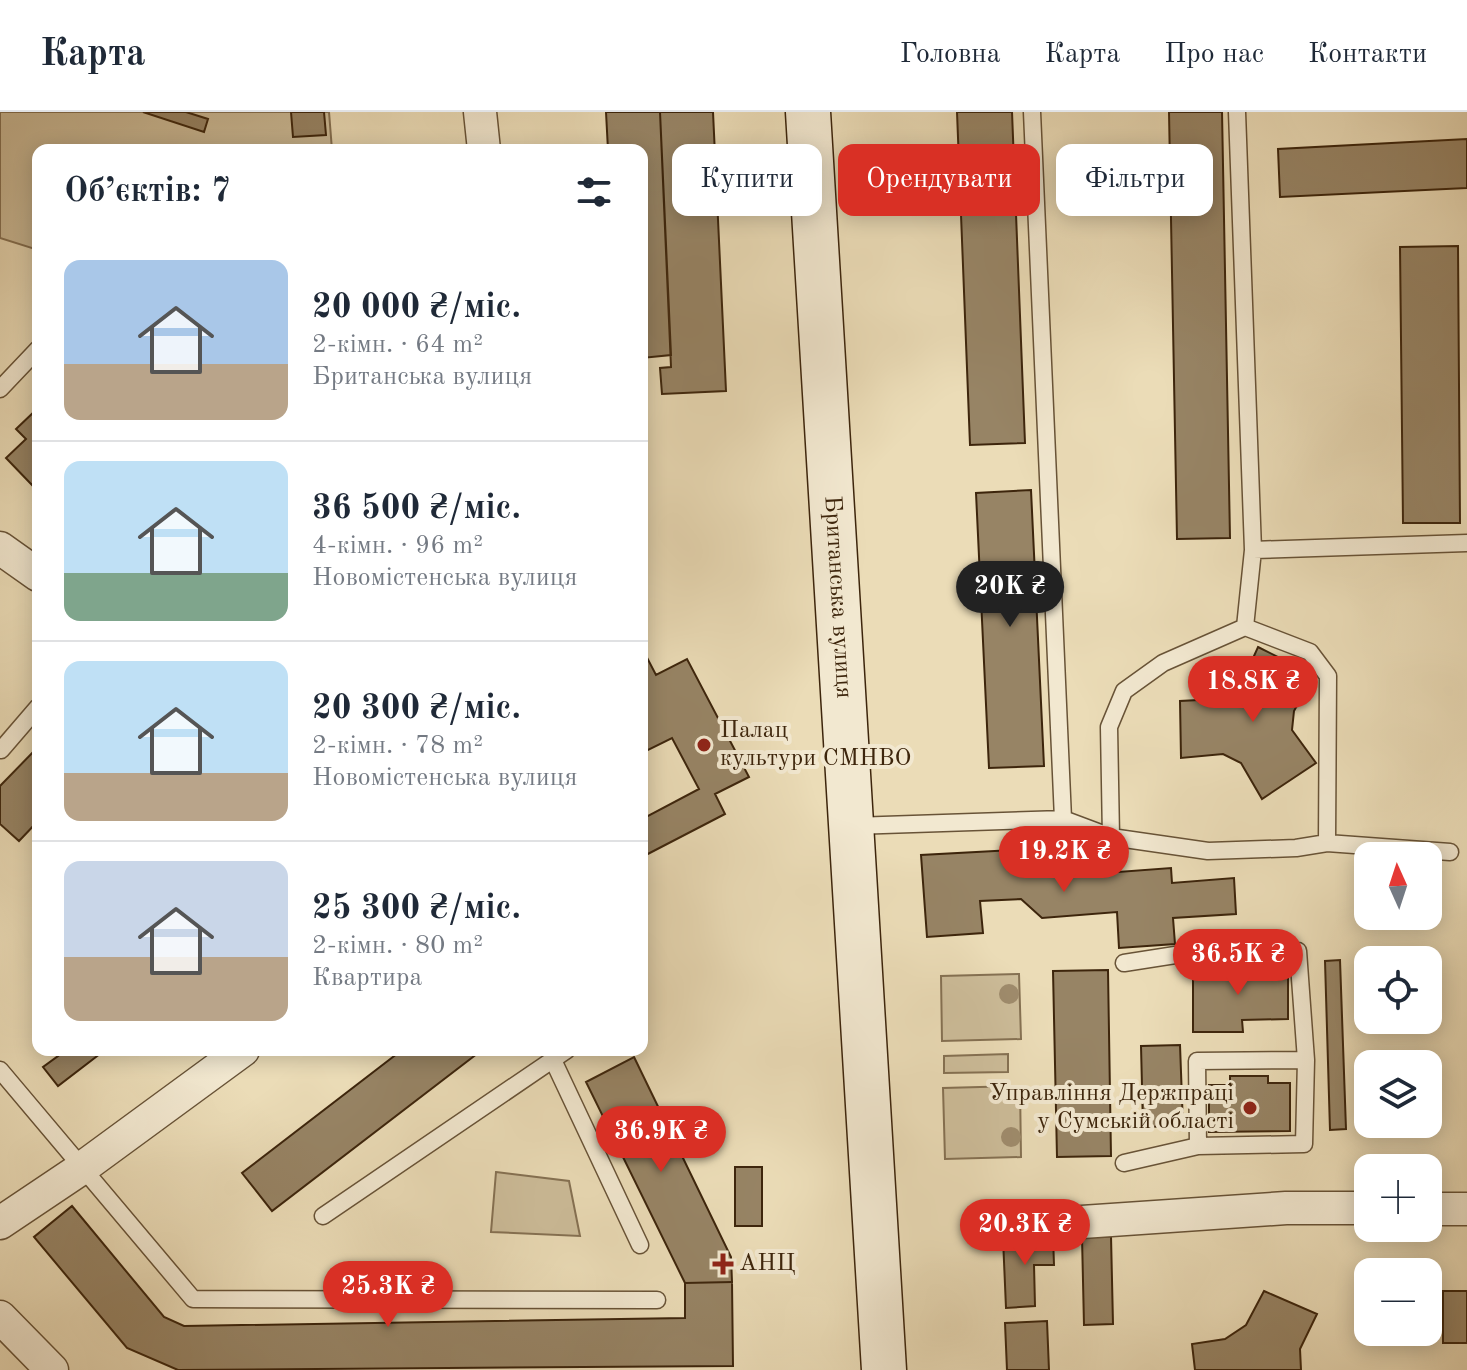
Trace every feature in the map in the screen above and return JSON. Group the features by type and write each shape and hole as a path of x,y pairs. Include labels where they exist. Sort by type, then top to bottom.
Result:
{"main road":[{"name":"Британська вулиця","path":"808,112 884,1370"}],"street":[{"path":"480,112 483,144"},
{"path":"0,548 32,571"},
{"path":"0,1223 82,1168 235,1056"},
{"path":"1082,1222 1286,1208 1354,1208"},
{"path":"1442,1209 1467,1209"},
{"path":"0,1317 52,1370"}],"lane":[{"path":"1032,112 1063,819"},
{"path":"1237,112 1253,550 1245,627"},
{"path":"0,389 32,355"},
{"path":"1253,550 1467,543"},
{"path":"1111,837 1109,727 1124,691 1163,663 1245,627 1310,652 1328,676 1327,843"},
{"path":"1,750 32,714"},
{"path":"851,827 1063,819 1111,837 1208,851 1296,848 1327,843 1450,852"},
{"path":"1124,963 1188,953 1298,951 1306,1060 1304,1144 1198,1146 1124,1163"},
{"path":"323,1216 559,1056"},
{"path":"560,1056 640,1245"},
{"path":"1198,1146 1197,1061 1306,1060"},
{"path":"0,1070 193,1299 657,1300"}],"shaded area":[{"path":"0,112 329,112 332,144 32,144 32,248 0,238"},
{"path":"1019,974 1021,1039 942,1041 941,976"},
{"path":"1008,1054 1008,1072 944,1073 944,1056"},
{"path":"1020,1086 1021,1157 945,1159 943,1088"},
{"path":"496,1172 569,1181 580,1236 491,1232"}],"building":[{"path":"143,112 186,112 208,119 204,132"},
{"path":"291,112 324,112 326,135 293,137"},
{"path":"606,112 660,112 671,355 648,357 648,144 608,144"},
{"path":"660,112 713,112 714,144 672,144 672,216 718,216 726,391 662,394 660,368 671,367"},
{"path":"957,112 1012,112 1013,144 958,144"},
{"path":"1169,112 1222,112 1230,538 1177,539 1171,216 1213,216 1213,144 1170,144"},
{"path":"1467,139 1467,188 1280,197 1278,149"},
{"path":"961,216 1016,216 1025,443 970,445"},
{"path":"1458,246 1460,523 1403,523 1400,247"},
{"path":"32,414 32,485 6,458 26,439 16,429"},
{"path":"1031,490 1044,766 989,768 976,493"},
{"path":"1258,647 1314,675 1294,711 1292,730 1316,763 1262,799 1241,763 1223,754 1181,758 1180,701 1218,699 1241,685"},
{"name":"Палац культури СМНВО","path":"687,659 749,777 715,794 725,814 648,854 648,816 699,789 672,738 648,750 648,660 656,675"},
{"path":"32,753 32,827 19,841 0,824 0,786"},
{"path":"1050,848 1078,875 1171,868 1172,883 1234,878 1236,914 1173,918 1175,944 1119,948 1117,912 1042,918 1021,899 980,901 983,933 927,937 921,855"},
{"path":"1340,960 1346,1129 1330,1130 1325,961"},
{"path":"1288,966 1288,1019 1242,1020 1243,1032 1193,1032 1193,968"},
{"path":"1108,970 1111,1156 1057,1157 1053,971"},
{"path":"1180,1045 1183,1126 1143,1127 1141,1046"},
{"path":"58,1056 97,1056 58,1086 43,1067"},
{"path":"394,1056 474,1056 272,1211 242,1173"},
{"path":"634,1057 731,1257 732,1282 685,1283 586,1082"},
{"name":"Управління Держпраці у Сумській області","path":"1230,1076 1268,1076 1268,1083 1290,1083 1290,1131 1209,1132 1209,1085 1230,1085"},
{"path":"735,1167 762,1167 762,1226 735,1226"},
{"path":"72,1206 164,1317 184,1326 685,1318 685,1283 732,1282 733,1366 178,1370 127,1348 34,1237"},
{"path":"1053,1236 1054,1265 1034,1265 1035,1306 1006,1308 1003,1238"},
{"path":"1111,1236 1113,1324 1084,1325 1082,1237"},
{"path":"1264,1291 1317,1314 1300,1349 1301,1370 1195,1370 1192,1344 1225,1339 1246,1325"},
{"path":"1443,1291 1467,1291 1467,1343 1443,1343"},
{"path":"1047,1321 1049,1370 1007,1370 1005,1323"}],"place":[{"name":"Палац культури СМНВО","path":"704,745"},
{"name":"Управління Держпраці у Сумській області","path":"1250,1108"},
{"name":"АНЦ","path":"723,1264"}]}
